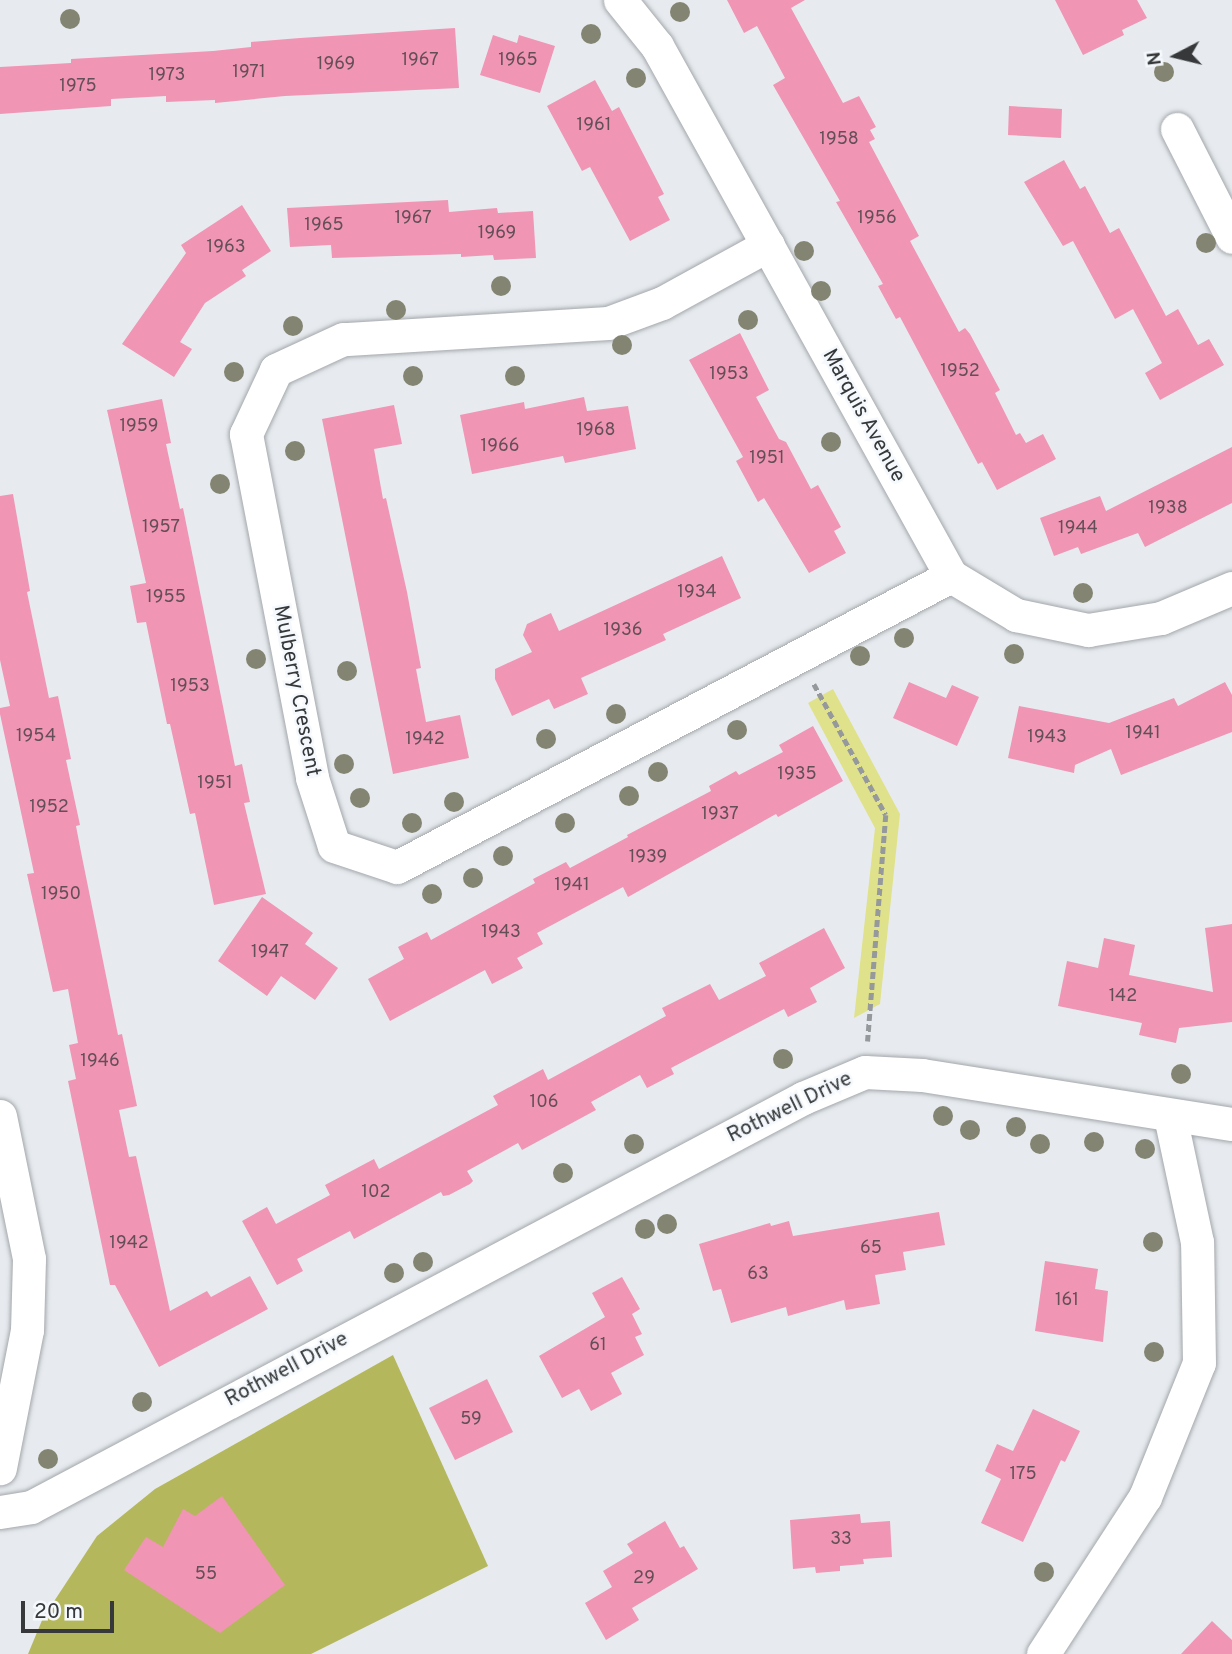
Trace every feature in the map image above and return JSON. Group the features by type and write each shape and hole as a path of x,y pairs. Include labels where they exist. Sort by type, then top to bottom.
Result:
{"street":[{"name":"Marquis Avenue","path":"620,0 657,46 951,576"},
{"path":"1177,129 1232,237"},
{"name":"Mulberry Crescent","path":"768,244 662,303 608,323 343,339 276,370 246,434 312,778 334,846 397,867 951,576"},
{"path":"951,576 1016,615 1088,630 1161,618 1232,588"},
{"name":"Rothwell Drive","path":"0,1512 31,1507 803,1098 865,1072 922,1075 1232,1124"},
{"path":"0,1116 29,1259 27,1330 0,1468"},
{"path":"1043,1654 1145,1497 1199,1363 1197,1242 1170,1116"}],"path":[{"path":"798,656 886,815 865,1072"}],"green space":[{"path":"833,689 900,814 880,1004 854,1018 875,828 808,703"}],"shaded area":[{"path":"393,1355 488,1566 311,1654 28,1654 43,1618 97,1536 155,1489"}],"building":[{"path":"727,0 805,0 791,8 843,103 859,96 876,127 870,130 875,139 869,142 919,236 910,241 959,332 965,328 970,334 1000,390 995,393 1016,435 1020,433 1026,443 1043,434 1056,459 997,490 982,462 978,464 900,317 896,319 878,286 883,284 836,202 840,201 773,85 785,78 757,26 744,33"},
{"path":"1055,0 1137,0 1147,18 1122,30 1124,35 1083,55"},
{"path":"455,28 459,88 285,96 215,103 215,100 166,102 166,96 111,99 111,106 0,114 0,67 71,63 71,59 213,51 251,47 251,42"},
{"path":"493,35 517,43 519,35 555,46 540,93 480,75"},
{"path":"595,80 612,111 619,107 664,194 658,197 670,220 630,241 590,167 582,171 547,106"},
{"path":"1009,106 1062,109 1061,138 1008,135"},
{"path":"1064,160 1080,189 1085,186 1110,233 1119,228 1166,316 1178,309 1198,345 1209,339 1224,365 1160,400 1145,373 1162,363 1133,309 1115,319 1073,241 1063,246 1024,182"},
{"path":"448,200 449,212 497,208 498,213 533,211 536,258 494,260 493,255 461,257 461,254 332,258 331,245 290,247 287,208"},
{"path":"242,205 271,251 242,270 246,276 205,303 180,342 192,349 174,377 122,344 186,253 181,245"},
{"path":"740,333 769,390 756,397 779,439 786,442 811,489 818,485 841,527 834,531 846,553 809,573 764,498 758,502 736,461 743,457 689,360"},
{"path":"584,397 587,411 628,406 636,449 565,463 563,456 472,474 460,415 524,402 525,409"},
{"path":"162,399 171,443 166,444 180,509 183,508 235,766 242,764 250,802 244,803 266,894 214,905 195,813 190,814 170,724 167,724 146,622 137,623 130,586 146,583 107,410"},
{"path":"394,405 402,444 374,449 383,499 386,498 407,592 421,668 416,669 426,722 460,715 469,758 393,774 322,419"},
{"path":"1232,447 1232,503 1145,547 1138,533 1081,554 1078,547 1054,556 1040,518 1100,496 1106,511"},
{"path":"13,494 30,591 27,592 49,698 58,696 71,759 66,760 80,825 76,826 81,852 118,1035 122,1034 137,1106 119,1110 129,1157 136,1156 170,1311 207,1291 211,1297 250,1276 268,1309 159,1367 115,1285 110,1285 68,1081 76,1079 69,1045 78,1043 68,989 53,992 27,874 34,873 0,714 0,708 10,706 0,660 0,496"},
{"path":"722,556 741,598 663,634 666,640 581,678 588,694 554,709 549,699 512,716 495,679 495,669 532,652 523,635 527,624 551,613 559,631"},
{"path":"909,682 946,698 952,685 979,697 957,746 893,718"},
{"path":"1225,682 1232,695 1232,732 1121,775 1111,749 1075,765 1074,773 1008,758 1019,706 1109,723 1174,698 1178,706"},
{"path":"813,726 843,781 778,817 776,814 628,897 623,887 537,933 543,944 517,958 523,968 492,984 485,970 390,1021 368,979 404,959 398,947 427,932 431,940 535,883 533,879 566,862 570,868 711,791 709,786 736,771 739,775 783,752 779,745"},
{"path":"262,897 313,933 305,944 338,968 315,1000 281,976 267,996 218,961"},
{"path":"1232,924 1232,1022 1179,1028 1176,1043 1139,1035 1142,1023 1058,1006 1067,961 1098,968 1104,938 1135,945 1129,975 1213,992 1205,928"},
{"path":"824,928 845,968 810,988 817,1002 788,1017 784,1009 671,1068 674,1074 647,1088 640,1075 591,1102 596,1110 522,1150 518,1143 467,1171 473,1181 470,1184 449,1195 443,1196 441,1192 354,1239 350,1231 297,1259 303,1271 277,1285 242,1221 267,1207 276,1224 330,1195 325,1185 374,1159 379,1169 498,1105 493,1096 543,1069 548,1080 666,1016 662,1008 710,984 719,1000 766,976 759,963"},
{"path":"939,1212 945,1245 903,1252 906,1270 875,1275 880,1304 846,1310 844,1300 788,1316 786,1307 731,1323 721,1289 713,1291 699,1244 770,1223 771,1226 789,1221 793,1236"},
{"path":"1045,1261 1098,1269 1095,1289 1108,1291 1103,1342 1035,1331"},
{"path":"622,1277 640,1309 632,1314 642,1334 635,1337 644,1355 611,1373 622,1394 591,1411 579,1389 562,1398 539,1356 605,1317 592,1293"},
{"path":"487,1379 513,1432 455,1460 429,1408"},
{"path":"1033,1409 1080,1431 1065,1462 1061,1460 1023,1542 981,1523 1001,1479 985,1471 997,1444 1013,1451"},
{"path":"222,1496 285,1585 220,1633 124,1570 146,1537 163,1547 183,1509 195,1516"},
{"path":"860,1514 861,1523 890,1521 892,1557 863,1559 864,1564 840,1566 840,1571 816,1573 815,1567 793,1569 790,1520"},
{"path":"665,1521 680,1548 684,1546 698,1569 632,1608 639,1620 606,1640 585,1603 612,1587 603,1571 633,1553 627,1544"},
{"path":"1212,1621 1232,1640 1232,1654 1181,1654"}]}
